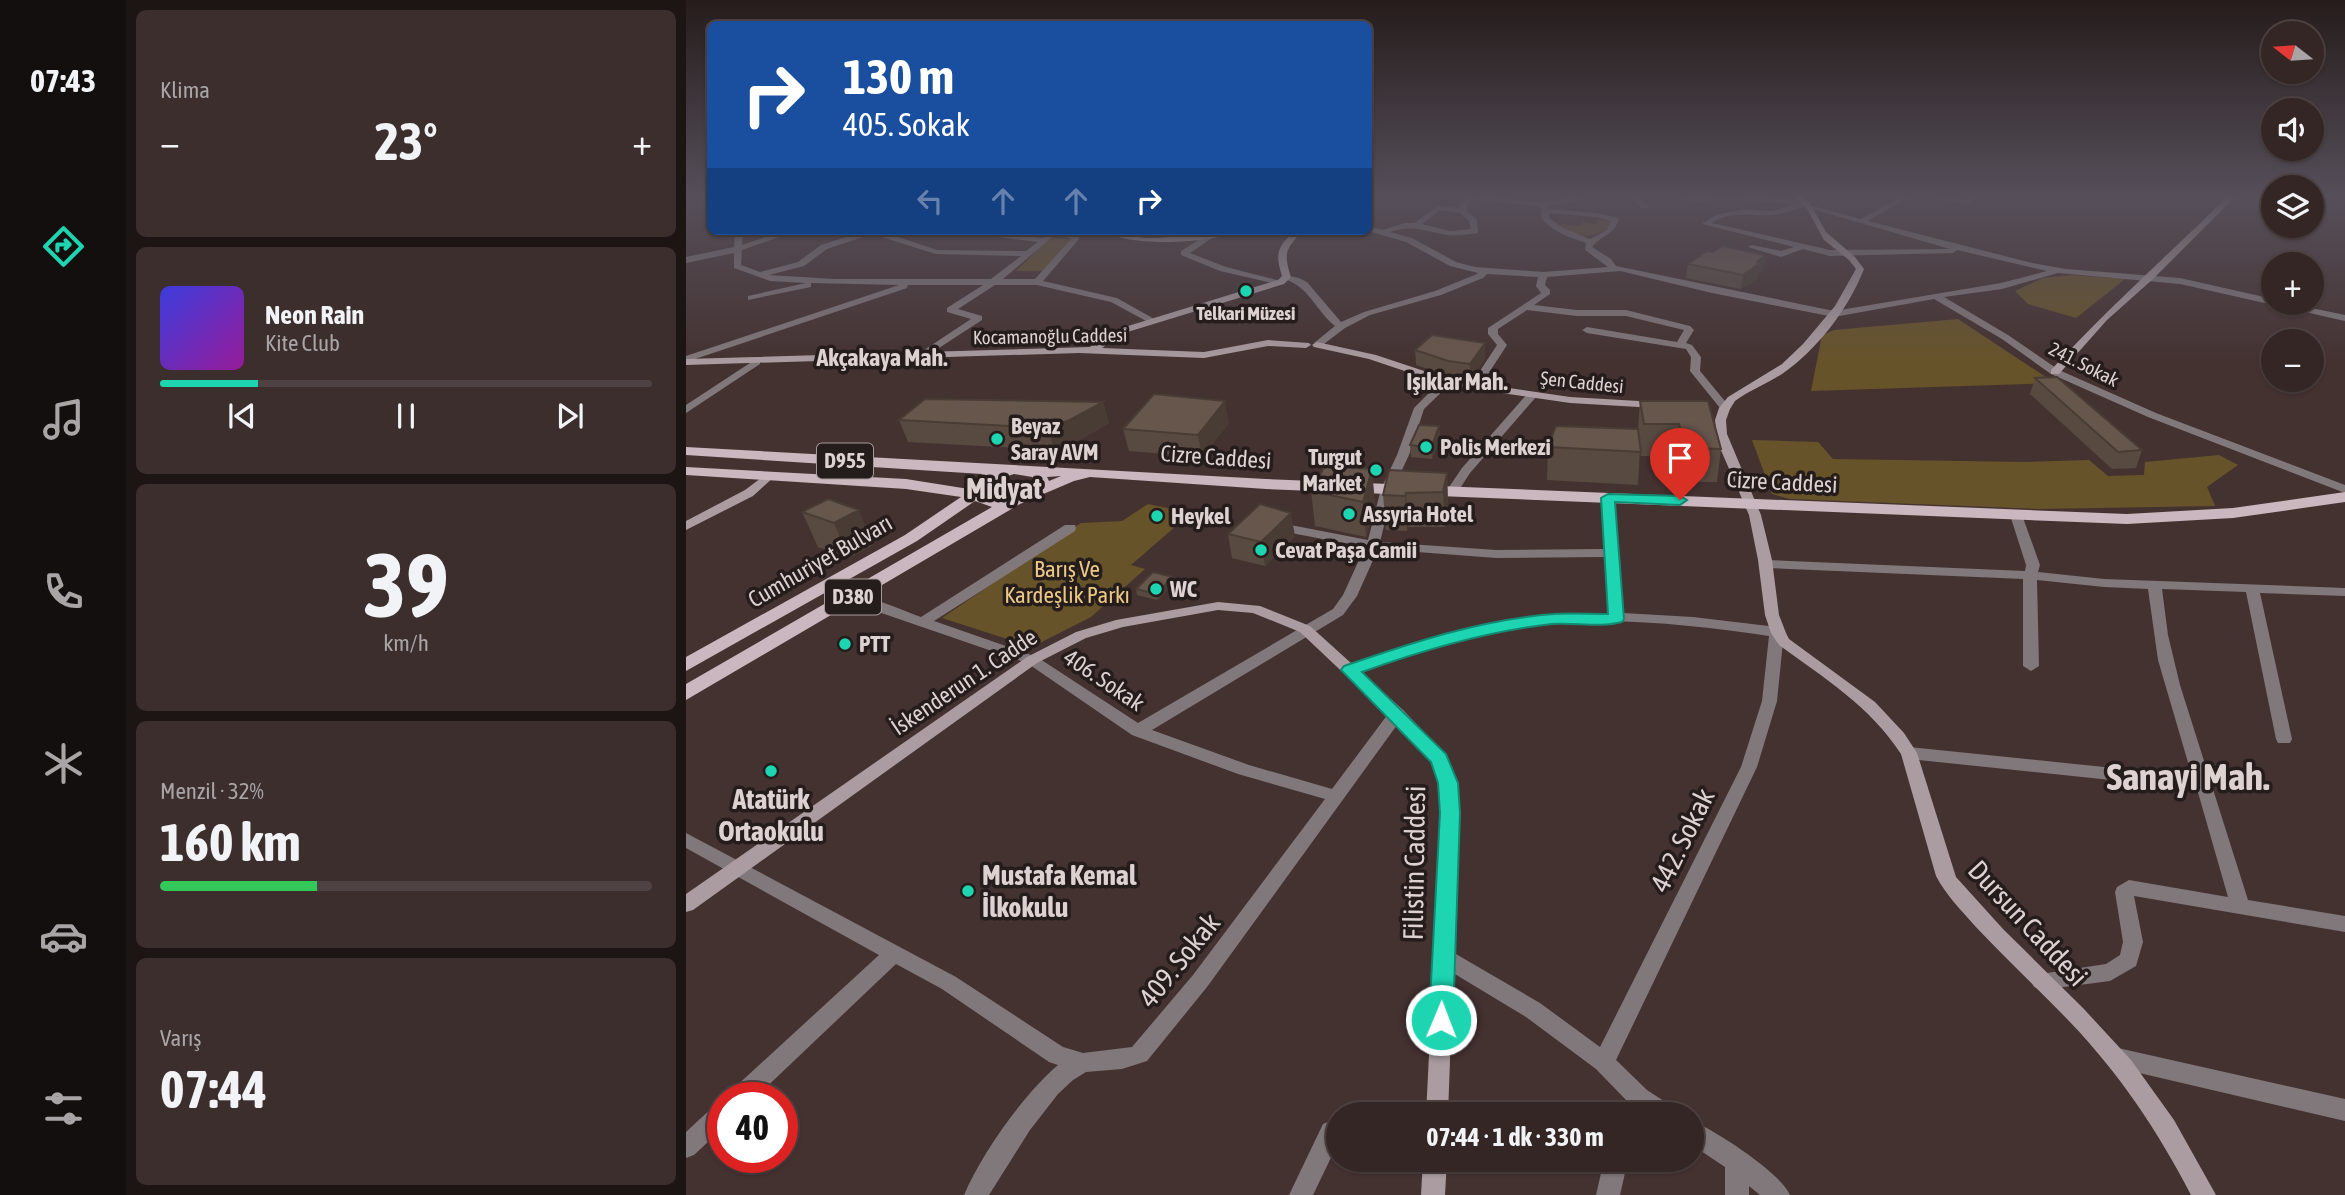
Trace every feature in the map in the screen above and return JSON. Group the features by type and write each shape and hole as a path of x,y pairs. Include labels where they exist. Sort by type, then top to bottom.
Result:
{"main road":[{"name":"D955","path":"686,451 1005,471"},
{"name":"D955","path":"686,471 943,489 975,494"},
{"name":"Cizre Caddesi","path":"1005,471 1062,471 1387,489 2127,519 2233,513 2345,497"},
{"name":"Cumhuriyet Bulvarı","path":"686,665 911,538 975,494 979,484 1005,471"},
{"path":"1023,497 1041,486 1042,481 1037,473"},
{"path":"975,494 986,502 996,503 1023,497 1070,477 1090,473"},
{"path":"943,489 955,497 946,513"},
{"name":"Cumhuriyet Bulvarı","path":"686,693 1023,497"}],"street":[{"path":"686,260 726,252"},
{"path":"739,252 737,266 770,278 912,284 1037,282 1114,300 1151,320"},
{"path":"757,275 801,264 818,252"},
{"path":"935,252 1027,254"},
{"path":"922,356 979,318 949,311 1030,252"},
{"path":"1037,282 1064,252"},
{"path":"1186,252 1184,253 1223,268 1298,280 1311,289 1317,304 1328,318 1340,326"},
{"path":"1283,252 1284,279"},
{"path":"1433,252 1453,264 1485,271 1543,275 1613,267 1833,314 1950,292 2002,286 2057,271"},
{"path":"1594,252 1613,267"},
{"path":"1833,252 1847,254 1937,252"},
{"path":"1350,670 1414,647 1553,619 1616,619 1777,632 1769,600 1766,564 1752,503 1721,434 1724,406 1744,388 1784,367 1833,314 1860,269 1856,260 1844,252"},
{"path":"1971,252 2057,271 2150,277 2261,299"},
{"path":"2055,372 2104,318 2176,252"},
{"path":"1311,345 1340,326 1391,303 1438,293 1480,276 1485,271"},
{"path":"1475,386 1502,345 1493,334 1493,327 1545,294 1546,290 1540,286 1543,275"},
{"path":"1093,350 1118,332 1284,279"},
{"path":"751,298 823,282"},
{"path":"686,360 912,284"},
{"name":"241. Sokak","path":"1934,296 2005,337 2055,372 2152,415 2345,489"},
{"path":"1524,307 1577,313 1633,314 1687,328 1689,330 1680,345"},
{"path":"2324,313 2345,318"},
{"path":"1587,330 1689,347 1696,357 1695,371 1724,406"},
{"name":"Şen Caddesi","path":"1204,355 1268,343 1311,345 1372,358 1446,382 1601,403 1671,405"},
{"name":"Kocamanoğlu Caddesi","path":"686,360 756,362 1093,350 1204,355"},
{"path":"686,410 756,362"},
{"path":"1139,731 1305,629 1338,612 1350,596 1373,545 1387,489 1403,455 1419,408 1446,382"},
{"path":"1453,490 1466,471 1532,395"},
{"path":"1704,406 1724,406"},
{"path":"686,526 749,493 769,476"},
{"path":"1608,498 1616,619"},
{"path":"2016,515 2033,565 2030,575 2031,666"},
{"path":"1270,525 1373,545 1496,554 1610,553"},
{"path":"923,622 1070,528"},
{"path":"1766,564 2030,575 2104,583 2345,592"},
{"path":"2155,584 2163,651 2180,720 2203,783 2240,905"},
{"path":"2252,589 2284,740"},
{"name":"406. Sokak","path":"849,599 869,603 1032,660 1139,731 1244,770 1336,796"},
{"name":"İskenderun 1. Cadde","path":"686,904 1032,660 1082,635 1121,623 1218,606 1255,608 1305,629"},
{"name":"Filistin Caddesi","path":"1305,629 1439,758 1448,783 1450,813 1437,1102"},
{"name":"Dursun Caddesi","path":"1777,632 1784,642 1883,719 1909,752 1945,876 1952,888 2007,948 2118,1058 2175,1138 2204,1195"},
{"name":"442. Sokak","path":"1604,1062 1749,766 1765,725 1773,686 1777,632"},
{"name":"409. Sokak","path":"1082,1063 1112,1062 1139,1054 1200,981 1396,714"},
{"path":"1909,752 2203,783"},
{"path":"686,840 949,983 1057,1055 1082,1063"},
{"path":"2040,981 2110,972 2129,960 2133,942 2124,892 2129,888 2345,924"},
{"path":"756,1082 894,954"},
{"path":"1442,956 1533,1010 1604,1062 1631,1102"},
{"path":"2118,1058 2345,1110"},
{"path":"976,1195 1012,1137 1049,1087 1082,1063"},
{"path":"686,1147 707,1128"},
{"path":"1704,1140 1737,1161 1778,1195"},
{"path":"1301,1195 1326,1142"},
{"path":"1737,1161 1737,1195"},
{"path":"1432,1172 1433,1195"},
{"path":"1608,1195 1613,1172"}],"green space":[{"path":"1036,252 1061,252 1042,271 1016,271"},
{"path":"2071,275 2125,279 2076,318 2028,304 2015,291 2043,278"},
{"path":"1958,319 2055,383 1811,391 1822,335 1834,330"},
{"path":"1752,440 1818,442 1833,459 2026,462 2089,460 2108,476 2144,475 2145,462 2219,455 2238,465 2207,487 2215,506 2038,509 1790,499 1772,494"},
{"name":"Barış Ve Kardeşlik Parkı","path":"1148,504 1191,513 1131,565 1145,569 1091,617 1032,647 942,618 1081,523 1122,521"}],"building":[{"path":"1706,252 1750,252 1765,255 1757,262 1759,264 1743,275 1688,264"},
{"path":"1432,335 1485,343 1470,364 1448,361 1415,350"},
{"path":"2057,377 2142,450 2118,452 2035,378"},
{"path":"1154,394 1225,401 1198,435 1123,429"},
{"path":"925,399 1103,402 1070,420 1048,428 899,420"},
{"path":"1640,401 1708,401 1721,449 1685,448 1679,424 1644,424"},
{"path":"1419,425 1439,426 1431,448 1410,445"},
{"path":"1556,426 1638,429 1641,452 1548,447"},
{"path":"1325,466 1372,469 1363,502 1311,491"},
{"path":"1389,470 1447,473 1443,492 1383,495"},
{"path":"828,499 859,510 834,523 802,512"},
{"path":"1260,504 1291,513 1261,542 1228,534"},
{"path":"1153,572 1173,577 1156,594 1136,589"}],"place":[{"name":"Telkari Müzesi","path":"1246,291"},
{"name":"Beyaz Saray AVM","path":"997,439"},
{"name":"Polis Merkezi","path":"1426,447"},
{"name":"Turgut Market","path":"1376,470"},
{"name":"Assyria Hotel","path":"1349,514"},
{"name":"Heykel","path":"1157,516"},
{"name":"Cevat Paşa Camii","path":"1261,550"},
{"name":"WC","path":"1156,589"},
{"name":"PTT","path":"845,644"},
{"name":"Atatürk Ortaokulu","path":"771,771"},
{"name":"Mustafa Kemal İlkokulu","path":"968,891"}],"district":[{"name":"Akçakaya Mah.","path":"882,358"},
{"name":"Işıklar Mah.","path":"1457,382"},
{"name":"Midyat","path":"1004,489"},
{"name":"Sanayi Mah.","path":"2188,777"}],"route":[{"path":"1441,1020 1450,813 1448,783 1439,758 1350,670 1414,647 1503,627 1553,619 1616,619 1608,498 1680,500"}]}
